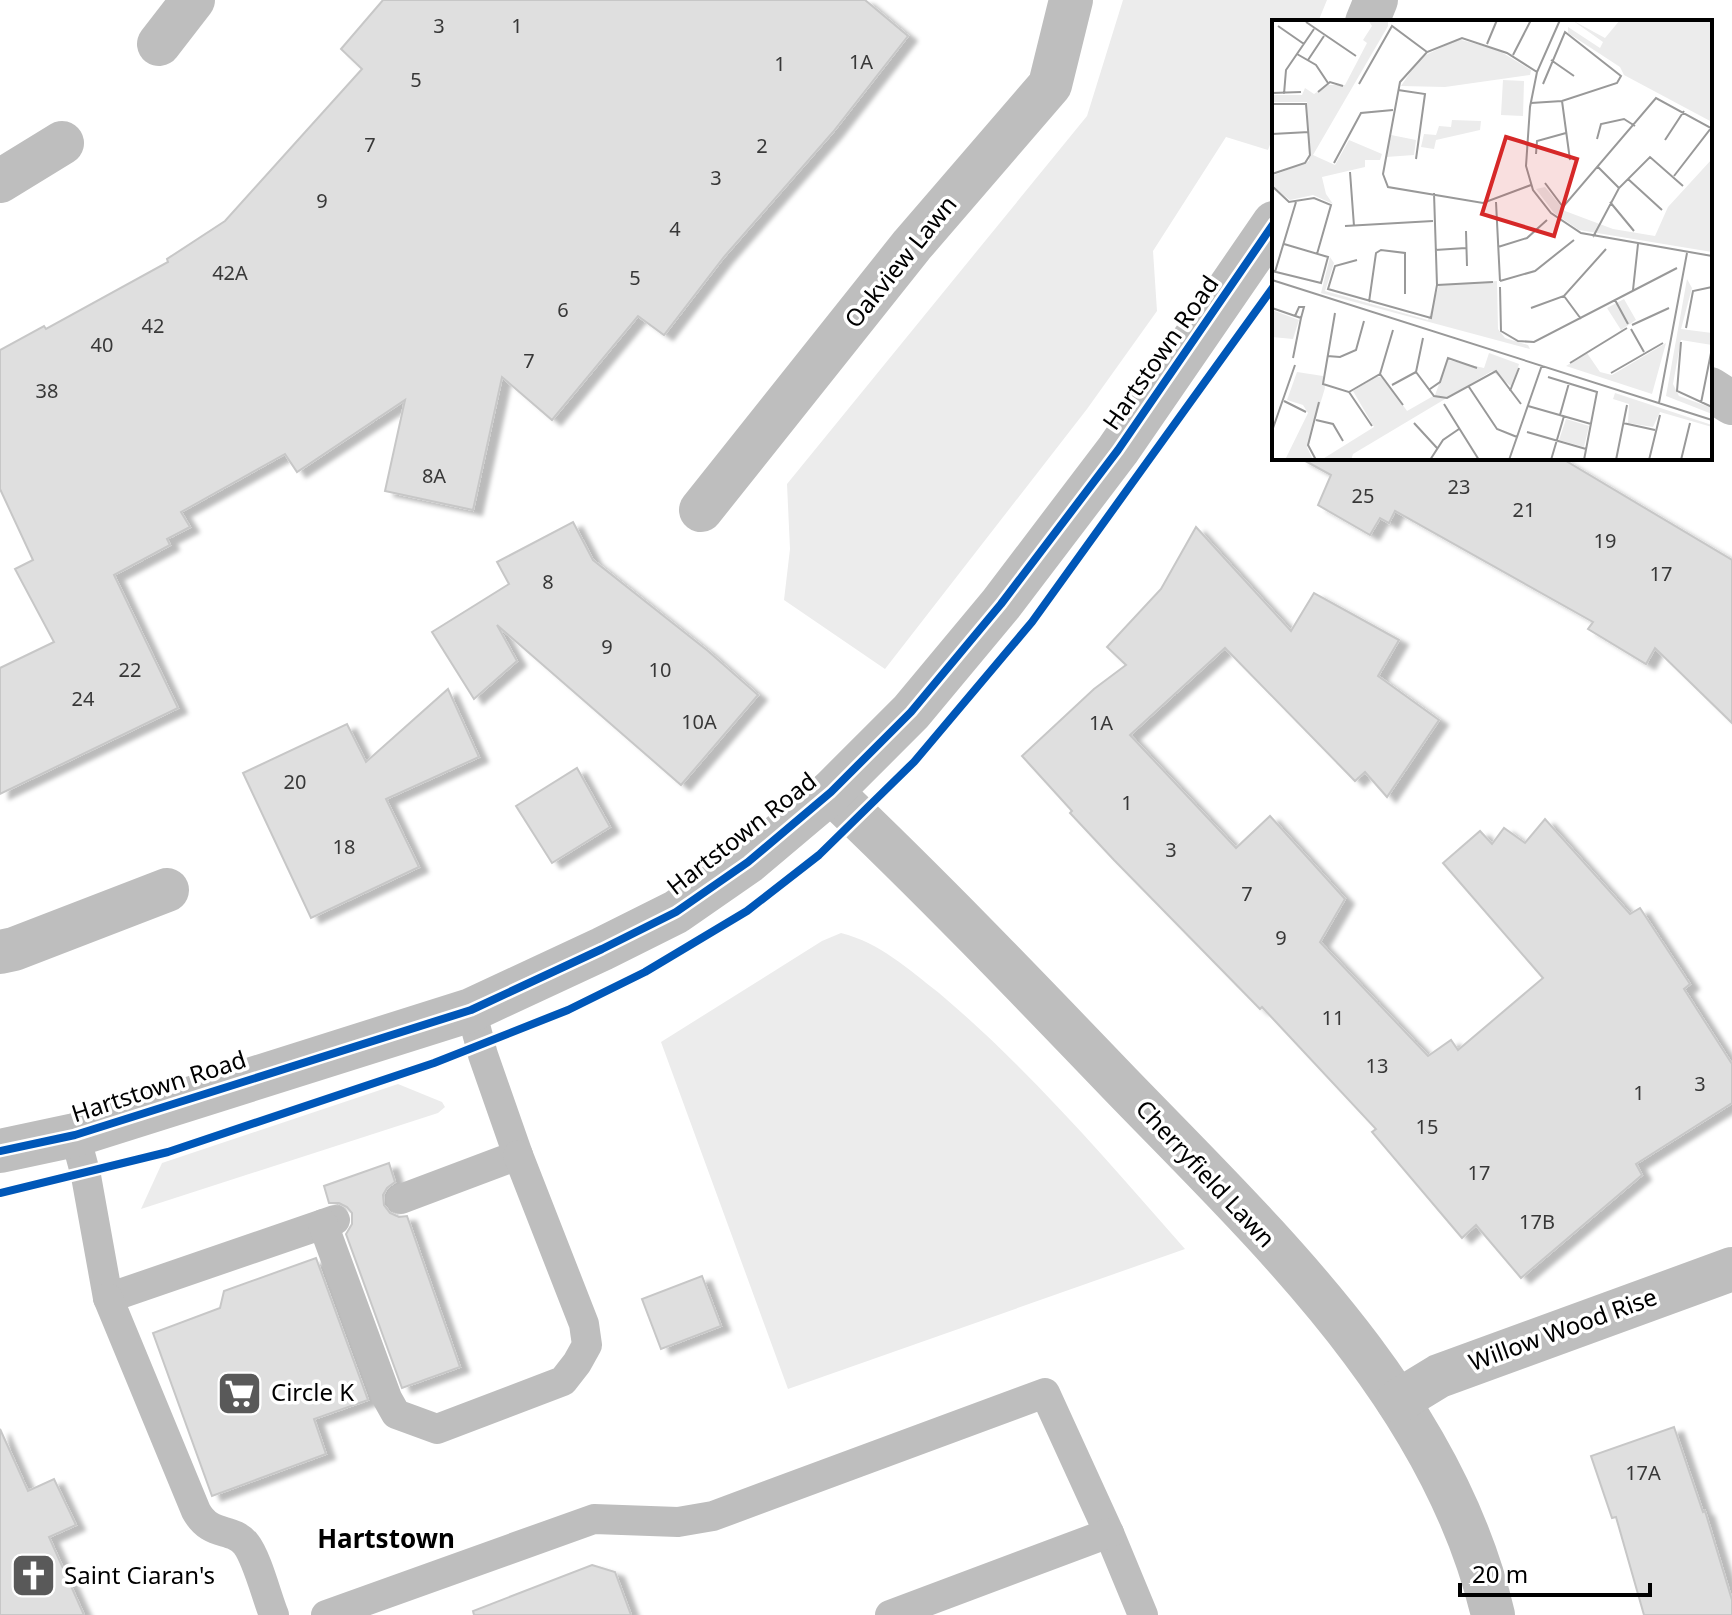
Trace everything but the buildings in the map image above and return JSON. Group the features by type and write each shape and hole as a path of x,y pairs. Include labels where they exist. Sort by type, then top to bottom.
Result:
{"street":[{"path":"159,44 193,0"},
{"name":"Oakview Lawn","path":"701,510 912,245 1050,85 1071,0"},
{"path":"1368,20 1376,0"},
{"path":"0,181 62,143"},
{"name":"Hartstown Road","path":"0,1151 75,1135 471,1010 676,912 748,862 831,792 911,712 1001,604 1118,450 1272,226"},
{"path":"1712,390 1732,403"},
{"name":"Cherryfield Lawn","path":"831,792 995,953 1244,1215 1351,1334 1398,1401 1443,1480 1470,1539 1493,1615"},
{"path":"0,952 167,890"},
{"name":"Willow Wood Rise","path":"1398,1401 1439,1376 1732,1269"}],"lane":[{"path":"108,1298 329,1222 387,1398 396,1414 437,1429 563,1381 587,1345 584,1324 518,1155 483,1055 471,1010"},
{"path":"75,1135 86,1176 108,1298 196,1511 203,1524 245,1543 274,1615"},
{"path":"401,1199 518,1155"},
{"path":"326,1615 594,1519 678,1522 713,1516 1045,1393 1143,1615"},
{"path":"890,1615 1109,1533"}],"shaded area":[{"path":"1123,0 1327,0 1319,20 1272,20 1272,139 1268,150 1226,137 1153,251 1157,311 1087,409 885,669 784,600 790,549 787,484 1087,116"},
{"path":"841,933 893,957 972,1022 1066,1116 1185,1249 788,1389 661,1042 822,941"},
{"path":"398,1084 442,1102 445,1107 438,1113 141,1209 162,1163"}],"cycle path":[{"path":"0,1151 75,1135 471,1010 676,912 748,862 831,792 911,712 1001,604 1118,450 1272,226"},
{"path":"0,1193 168,1152 434,1063 568,1010 645,972 747,911 819,855 914,762 1032,622 1272,289"}],"place":[{"name":"Circle K","path":"240,1393"},
{"name":"Saint Ciaran's","path":"33,1576"}],"district":[{"name":"Hartstown","path":"386,1539"}]}
